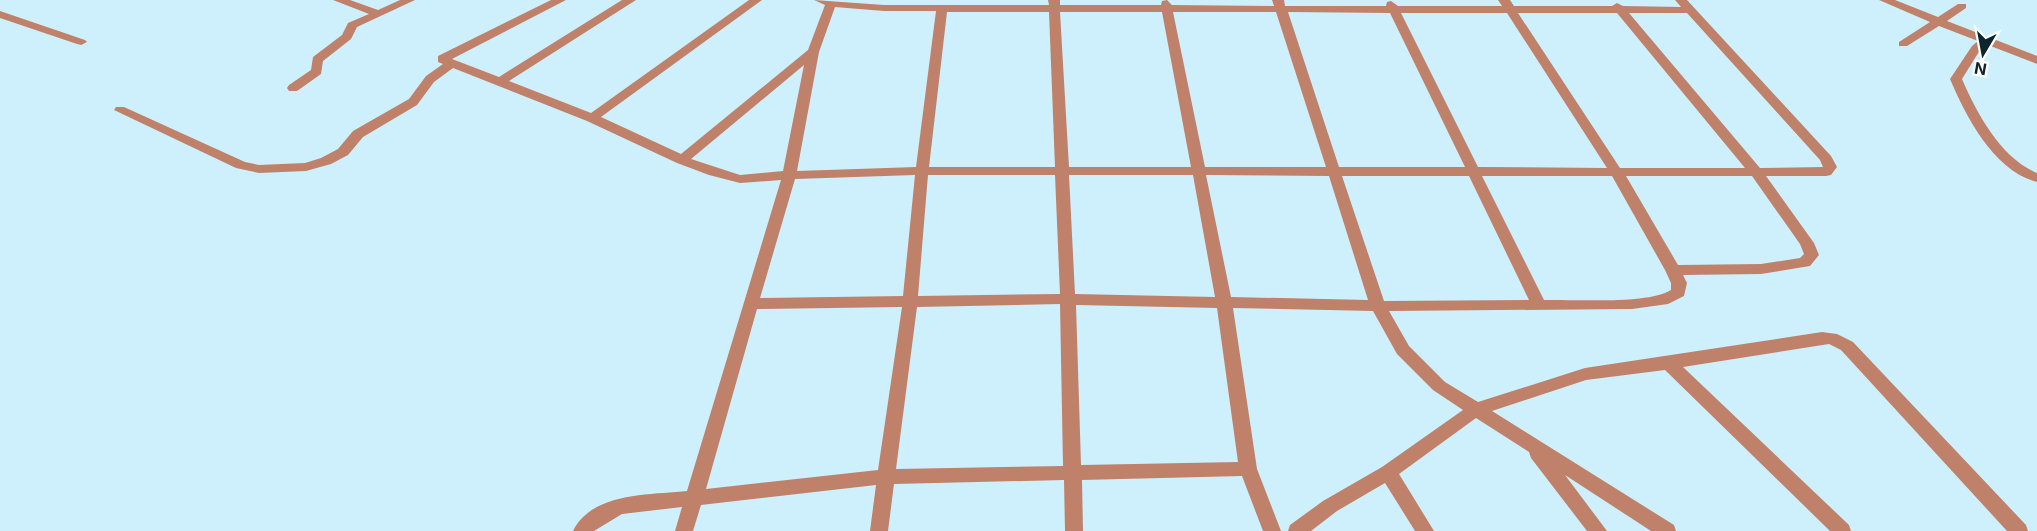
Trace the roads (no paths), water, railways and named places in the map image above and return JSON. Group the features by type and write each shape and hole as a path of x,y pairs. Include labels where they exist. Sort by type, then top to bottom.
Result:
{"street":[{"path":"339,0 380,15"},
{"path":"293,88 317,71 317,60 347,37 352,26 409,0"},
{"path":"560,0 442,59 592,118 714,172 741,178 789,175 922,171 1617,173 1826,172 1830,167 1826,159 1685,5 1279,4 884,8 826,2 813,52 789,175 684,531"},
{"path":"499,82 630,0"},
{"path":"592,118 756,0"},
{"path":"1885,0 2037,60"},
{"path":"1279,4 1378,306 1403,350 1439,386 1667,531"},
{"path":"1054,5 1068,299 1074,531"},
{"path":"1166,5 1224,302 1248,469 1272,531"},
{"path":"1392,5 1539,305"},
{"path":"750,304 1068,299 1378,306 1632,304 1668,299 1679,292 1679,283 1673,270 1617,173 1507,5"},
{"path":"1617,5 1756,172 1807,243 1812,255 1805,262 1761,269 1673,270"},
{"path":"1903,44 1962,6"},
{"path":"879,531 910,302 922,171 942,8"},
{"path":"0,15 81,42"},
{"path":"1984,40 1976,48 1956,79 1962,97 2005,157 2015,167 2037,178"},
{"path":"682,159 813,52"},
{"path":"120,110 241,165 259,169 306,167 326,161 343,152 358,134 413,102 430,79 452,63"},
{"path":"1297,531 1330,506 1388,472 1475,410 1585,374 1822,338 1839,341 1847,346 2019,531"},
{"path":"1669,363 1842,531"},
{"path":"1531,445 1598,531"},
{"path":"582,531 589,522 606,511 620,506 886,477 1074,475 1248,469"},
{"path":"1388,472 1425,531"}]}
